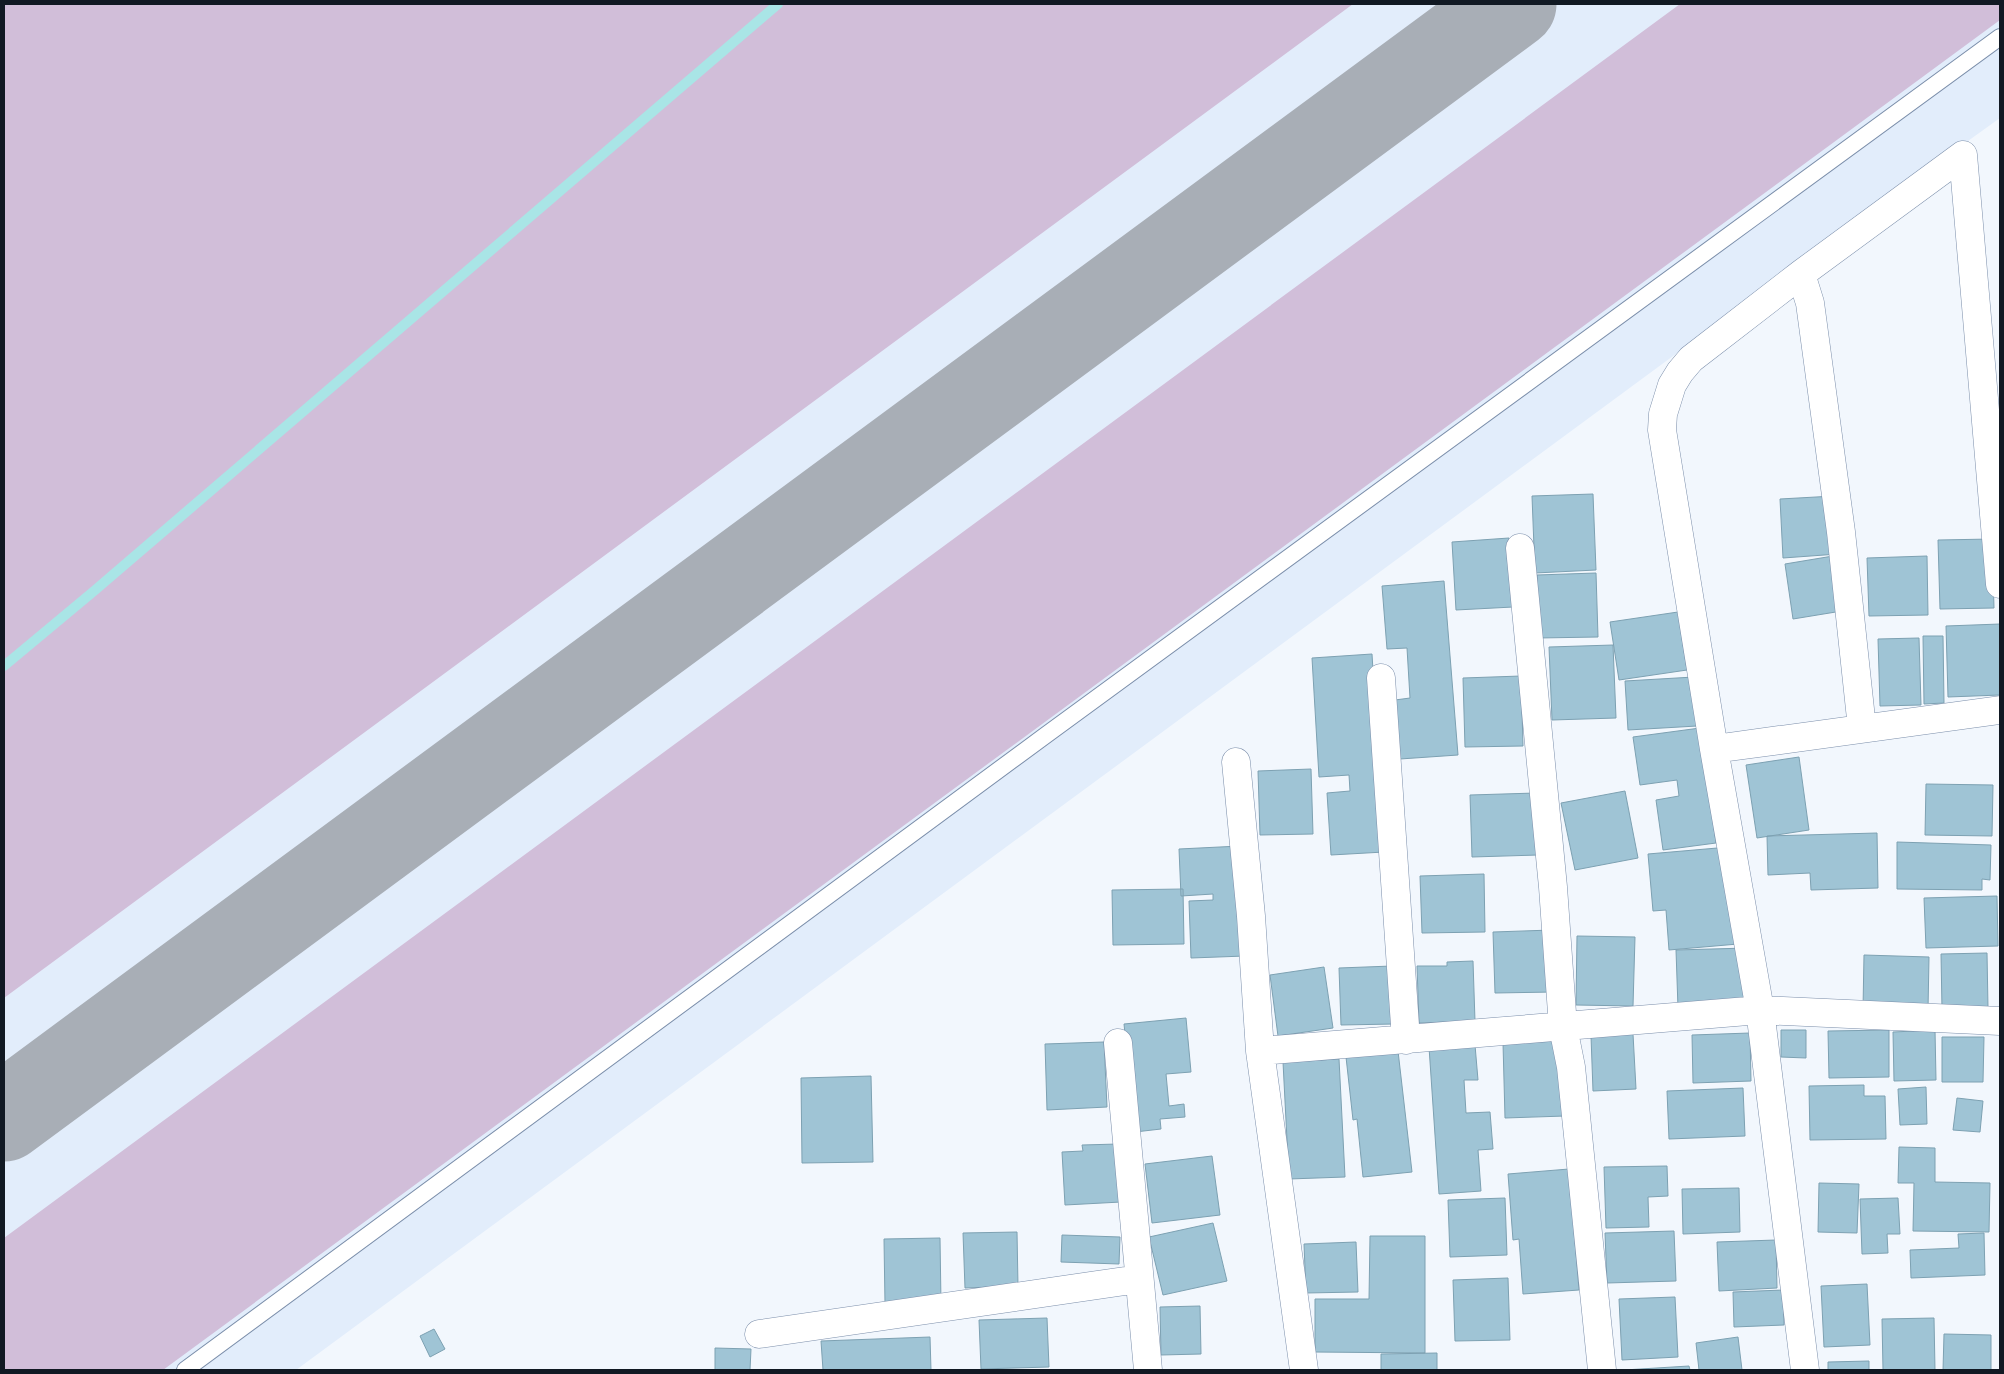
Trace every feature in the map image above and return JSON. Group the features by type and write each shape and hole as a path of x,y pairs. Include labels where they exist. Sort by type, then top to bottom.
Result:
{"street":[{"path":"1805,1370 1760,1010 1714,749 1664,445 1663,414 1672,385 1691,359 1801,274 1963,155 2000,584"},
{"path":"1801,274 1810,303 1841,532 1862,728"},
{"path":"1520,548 1554,887 1563,1027 1572,1077 1602,1370"},
{"path":"1381,678 1406,1040"},
{"path":"1714,749 2000,710"},
{"path":"1236,762 1252,916 1260,1051 1304,1370"},
{"path":"1260,1051 1760,1010 2000,1021"},
{"path":"1118,1043 1148,1370"},
{"path":"759,1334 1139,1279"}],"lane":[{"path":"185,1370 1038,741 2000,36"}],"shaded area":[{"path":"4,4 2000,4 2000,118 1855,222 296,1370 4,1370"},
{"path":"6,4 1353,4 4,998 4,6"},
{"path":"1680,4 2000,4 2000,20 163,1370 4,1370 4,1238"}],"building":[{"path":"1593,494 1596,570 1535,573 1532,496"},
{"path":"1834,496 1838,554 1783,558 1780,499"},
{"path":"1509,538 1513,607 1456,610 1452,542"},
{"path":"1992,539 1994,608 1940,609 1938,540"},
{"path":"1839,555 1848,610 1793,619 1785,564"},
{"path":"1927,556 1928,615 1869,616 1867,558"},
{"path":"1596,573 1598,637 1538,638 1537,575"},
{"path":"1444,581 1458,755 1400,759 1395,700 1410,698 1407,648 1387,649 1382,586"},
{"path":"1678,612 1687,670 1619,680 1610,622"},
{"path":"2000,624 2000,695 1948,697 1946,626"},
{"path":"1923,636 1943,636 1944,703 1924,704"},
{"path":"1919,638 1921,705 1880,706 1878,639"},
{"path":"1613,645 1616,718 1552,720 1549,647"},
{"path":"1372,654 1384,852 1331,855 1327,793 1350,791 1349,775 1319,777 1312,658"},
{"path":"1521,676 1523,746 1465,747 1463,678"},
{"path":"1694,677 1697,726 1628,730 1625,681"},
{"path":"1700,728 1716,843 1663,850 1656,800 1679,796 1677,780 1640,785 1633,737"},
{"path":"1799,757 1809,830 1757,838 1746,765"},
{"path":"1311,769 1313,834 1260,835 1258,771"},
{"path":"1926,784 1993,785 1992,836 1925,835"},
{"path":"1625,791 1638,858 1575,870 1561,803"},
{"path":"1536,793 1538,855 1472,857 1470,795"},
{"path":"1877,833 1878,888 1811,890 1810,873 1768,875 1767,836"},
{"path":"1897,842 1991,845 1990,880 1982,879 1982,890 1897,889"},
{"path":"1240,846 1245,956 1191,958 1189,901 1213,900 1213,894 1181,896 1179,849"},
{"path":"1729,847 1738,944 1669,950 1666,910 1653,911 1648,854"},
{"path":"1484,874 1485,932 1422,933 1420,876"},
{"path":"1183,889 1184,944 1113,945 1112,890"},
{"path":"1997,896 1998,946 1926,948 1924,898"},
{"path":"1552,930 1554,992 1495,993 1493,932"},
{"path":"1577,936 1635,937 1633,1006 1576,1005"},
{"path":"1747,948 1749,1005 1678,1008 1676,950"},
{"path":"1987,953 1988,1008 1942,1009 1941,954"},
{"path":"1864,955 1929,957 1928,1010 1863,1009"},
{"path":"1473,961 1475,1021 1419,1023 1417,966 1447,966 1447,962"},
{"path":"1392,966 1394,1024 1341,1025 1339,968"},
{"path":"1324,967 1333,1028 1278,1036 1270,975"},
{"path":"1186,1018 1191,1072 1166,1074 1169,1106 1184,1104 1185,1117 1160,1119 1161,1129 1135,1132 1124,1024"},
{"path":"1781,1030 1806,1030 1806,1058 1781,1057"},
{"path":"1889,1030 1889,1077 1829,1078 1828,1031"},
{"path":"1935,1030 1936,1080 1894,1081 1893,1032"},
{"path":"1750,1033 1751,1081 1693,1083 1692,1035"},
{"path":"1633,1034 1636,1089 1593,1091 1591,1036"},
{"path":"1942,1037 1984,1037 1983,1082 1942,1082"},
{"path":"1563,1041 1565,1116 1505,1118 1503,1043"},
{"path":"1104,1042 1107,1107 1047,1110 1045,1044"},
{"path":"1475,1045 1478,1080 1464,1080 1466,1113 1490,1112 1493,1149 1478,1150 1481,1191 1439,1194 1429,1047"},
{"path":"1398,1051 1412,1172 1363,1177 1357,1119 1353,1120 1346,1057"},
{"path":"1339,1059 1345,1177 1289,1179 1283,1062"},
{"path":"871,1076 873,1162 802,1163 801,1078"},
{"path":"1864,1085 1864,1096 1885,1096 1886,1139 1810,1140 1809,1086"},
{"path":"1926,1087 1927,1124 1900,1125 1898,1089"},
{"path":"1743,1088 1745,1136 1669,1139 1667,1091"},
{"path":"1957,1098 1983,1101 1980,1132 1953,1130"},
{"path":"1118,1144 1121,1202 1065,1205 1062,1152 1083,1151 1082,1145"},
{"path":"1899,1147 1935,1148 1935,1182 1990,1183 1989,1232 1913,1231 1914,1183 1898,1183"},
{"path":"1212,1156 1220,1215 1152,1223 1145,1164"},
{"path":"1667,1166 1668,1196 1648,1197 1649,1227 1606,1228 1604,1167"},
{"path":"1569,1169 1579,1290 1523,1294 1519,1239 1513,1240 1508,1174"},
{"path":"1819,1183 1859,1184 1857,1233 1818,1232"},
{"path":"1739,1188 1740,1232 1683,1234 1682,1189"},
{"path":"1505,1198 1507,1255 1450,1257 1448,1200"},
{"path":"1898,1198 1900,1234 1887,1234 1888,1253 1862,1254 1860,1199"},
{"path":"1213,1223 1227,1281 1163,1295 1149,1237"},
{"path":"1674,1231 1676,1281 1607,1283 1605,1233"},
{"path":"1017,1232 1018,1286 965,1288 963,1233"},
{"path":"1984,1233 1985,1275 1911,1278 1910,1250 1959,1248 1958,1234"},
{"path":"1062,1235 1120,1237 1119,1264 1061,1262"},
{"path":"1370,1236 1425,1236 1425,1353 1315,1352 1315,1299 1369,1299"},
{"path":"940,1238 941,1303 885,1304 884,1239"},
{"path":"1776,1240 1777,1288 1719,1291 1717,1242"},
{"path":"1356,1242 1358,1292 1306,1293 1304,1244"},
{"path":"1508,1278 1510,1340 1455,1341 1453,1280"},
{"path":"1867,1284 1870,1345 1824,1347 1821,1286"},
{"path":"1783,1290 1784,1325 1734,1327 1733,1292"},
{"path":"1675,1297 1678,1357 1622,1360 1619,1299"},
{"path":"1200,1306 1201,1354 1161,1355 1160,1307"},
{"path":"1047,1318 1049,1367 981,1369 979,1320"},
{"path":"1934,1318 1935,1370 1883,1370 1882,1319"},
{"path":"434,1329 445,1349 430,1357 420,1336"},
{"path":"1944,1334 1991,1335 1991,1370 1943,1370"},
{"path":"930,1337 931,1370 823,1370 821,1341"},
{"path":"1738,1337 1742,1370 1699,1370 1696,1343"},
{"path":"715,1348 751,1349 750,1370 715,1370"},
{"path":"1437,1353 1437,1370 1381,1370 1381,1354"},
{"path":"1869,1361 1869,1370 1828,1370 1828,1362"},
{"path":"1689,1366 1690,1370 1624,1370"}],"waterway":[{"path":"4,666 94,591 778,4"}],"taxiway":[{"path":"4,1117 1512,4"}]}
